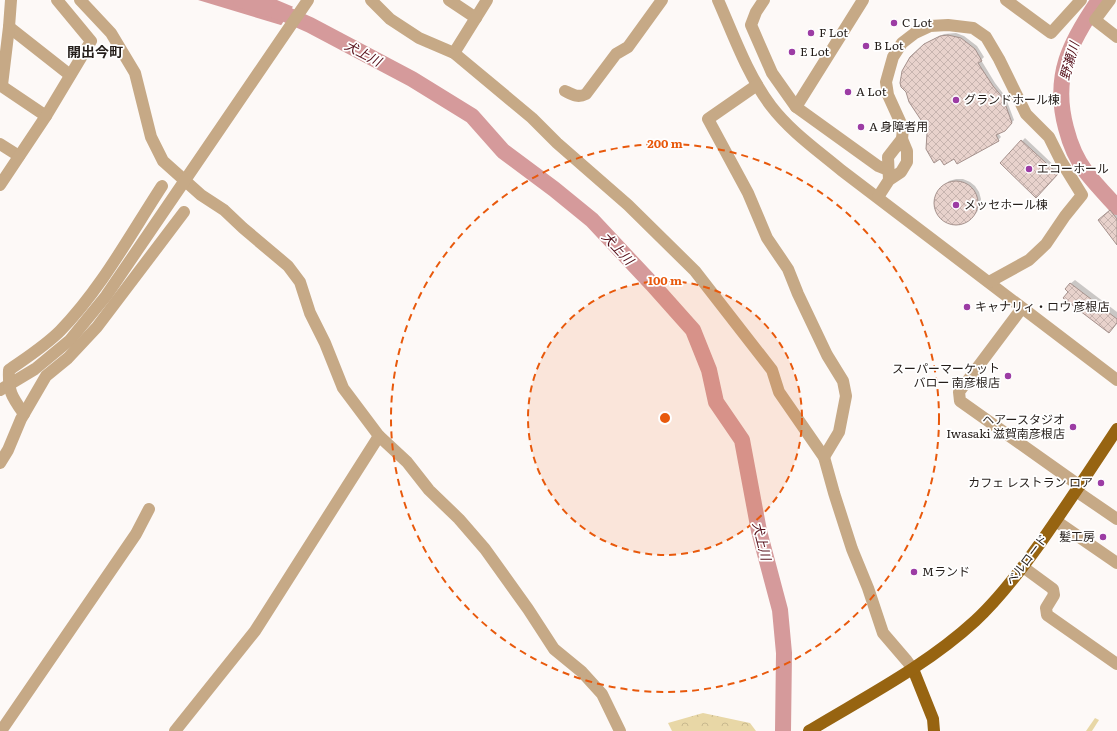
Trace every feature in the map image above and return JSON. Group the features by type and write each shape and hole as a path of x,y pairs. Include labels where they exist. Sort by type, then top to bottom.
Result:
{"main road":[{"name":"ベルロード","path":"809,731 913,669 944,647 975,621 1003,592 1023,567 1078,489 1117,429"},
{"path":"913,669 933,719 934,731"}],"street":[{"path":"11,0 1,85 46,116"},
{"path":"0,185 46,116 91,42 57,0"},
{"path":"80,0 111,33 135,73 151,137 162,161 201,195 224,210 294,273 300,282 310,313 326,343 343,388 379,436 407,462 429,490 459,519 485,549 528,609 554,649 582,672 602,694 620,731"},
{"path":"4,388 34,369 70,340 106,296 308,0"},
{"path":"371,0 390,19 419,38 454,53 532,118 557,143 628,205 695,271 772,370 779,392 824,457 852,549 868,588 883,633 913,669"},
{"path":"449,0 476,18"},
{"path":"454,53 488,0"},
{"path":"565,91 576,96 586,94 616,54 628,46 662,0"},
{"path":"718,0 746,65 757,85 772,106 802,137 841,170 1117,380"},
{"path":"764,0 756,12 751,25 772,73 796,107 878,166 888,175"},
{"path":"796,107 863,0"},
{"path":"1006,0 1051,33 1081,0"},
{"path":"1110,0 1096,20 1117,37"},
{"path":"888,175 901,172 907,162 907,151 902,139 903,128 888,95 886,82 893,57 902,44 915,33 930,26 948,25 973,28 986,37 999,59 1026,114 1049,137 1061,161 1082,195 1064,216 1046,244 1029,260 989,282"},
{"path":"9,27 70,75"},
{"path":"757,85 708,119 748,193 767,238 788,269 798,294 827,355 843,381 846,396 839,432 824,457"},
{"path":"878,197 888,175 888,157 902,139"},
{"path":"0,144 19,156"},
{"path":"4,388 9,370 59,332 84,305 162,186"},
{"path":"0,463 8,450 24,414 46,376 68,358 97,327 184,212"},
{"path":"1022,308 960,392 960,401 1117,519"},
{"path":"4,388 12,396 24,414"},
{"path":"175,731 255,631 379,436"},
{"path":"1,731 136,534 149,509"},
{"path":"1056,521 1117,563"},
{"path":"1023,567 1053,589 1054,596 1046,608 1047,615 1117,664"}],"green space":[{"path":"703,713 750,723 756,731 672,731 668,723"},
{"path":"1095,718 1099,720 1092,731 1086,731"}],"shaded area":[{"path":"198,0 277,0 296,8 284,26"}],"pier":[{"path":"294,5 297,6 284,28 280,27"}],"building":[{"name":"グランドホール棟","path":"948,35 961,38 975,49 982,61 978,63 1003,98 1012,123 1005,131 996,135 999,141 957,164 954,159 944,165 940,159 934,163 926,149 927,133 925,126 909,102 906,92 901,87 900,83 902,71 910,57 924,44 940,36"},
{"name":"エコーホール","path":"1021,140 1058,174 1036,198 1000,163"},
{"name":"メッセホール棟","path":"952,181 960,181 972,187 978,199 978,207 972,219 960,225 952,225 940,219 934,207 934,199 940,187"},
{"path":"1110,210 1117,219 1117,245 1098,220"},
{"path":"1070,283 1117,319 1117,323 1109,333 1063,298 1068,292 1065,289"}],"waterway":[{"name":"犬上川","path":"241,0 283,13 310,25 412,79 472,116 503,151 554,189 592,220 693,330 709,370 716,402 742,440 759,531 780,610 784,653 783,731"},
{"name":"野瀬川","path":"1099,0 1080,30 1066,60 1061,92 1062,109 1066,128 1074,152 1086,172 1117,207"}],"place":[{"name":"C Lot","path":"894,23"},
{"name":"F Lot","path":"811,33"},
{"name":"B Lot","path":"866,46"},
{"name":"E Lot","path":"792,52"},
{"name":"A Lot","path":"848,92"},
{"name":"グランドホール棟","path":"956,100"},
{"name":"A 身障者用","path":"861,127"},
{"name":"エコーホール","path":"1029,169"},
{"name":"メッセホール棟","path":"956,205"},
{"name":"キャナリィ・ロウ 彦根店","path":"967,307"},
{"name":"スーパーマーケット バロー 南彦根店","path":"1008,376"},
{"name":"ヘアースタジオ Iwasaki 滋賀南彦根店","path":"1073,427"},
{"name":"カフェ レストラン ロア","path":"1101,483"},
{"name":"髪工房","path":"1103,537"},
{"name":"Mランド","path":"914,572"}],"district":[{"name":"開出今町","path":"95,52"}]}
